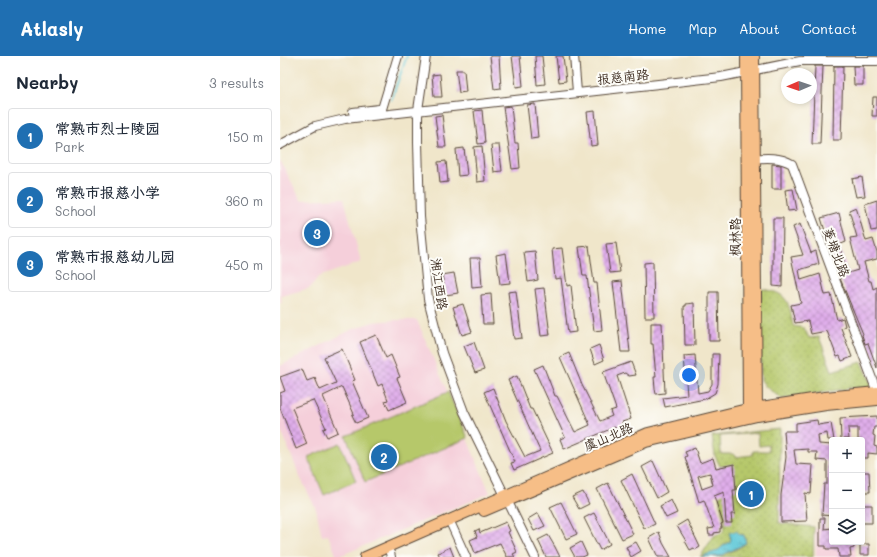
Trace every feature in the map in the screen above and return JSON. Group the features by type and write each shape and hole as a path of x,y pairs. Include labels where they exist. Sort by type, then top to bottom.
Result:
{"main road":[{"name":"枫林路","path":"746,56 750,71 752,413"},
{"name":"枫林路","path":"750,71 754,56"},
{"name":"虞山北路","path":"365,557 646,442 752,413 825,397 877,392"},
{"name":"虞山北路","path":"752,413 877,400"},
{"name":"虞山北路","path":"388,556 506,498"}],"street":[{"path":"382,109 398,56"},
{"name":"湘江西路","path":"426,56 418,110 420,217 428,298 442,353 464,412 535,557"},
{"path":"574,56 577,92"},
{"name":"报慈南路","path":"280,145 315,126 329,122 418,110 721,77 800,61 877,61"},
{"name":"报慈南路","path":"280,140 318,120 343,114 382,109 418,110"},
{"name":"菱塘北路","path":"751,159 776,158 786,160 792,164 877,392"},
{"path":"451,524 466,557"}],"shaded area":[{"path":"280,160 301,200 344,198 361,262 318,277 310,288 281,296 282,303 280,303"},
{"path":"417,320 490,493 337,557 328,535 322,536 316,509 300,477 280,428 280,366 351,330 373,322"},
{"path":"829,527 829,545 855,545 856,557 816,557 815,529"}],"green space":[{"path":"761,289 770,290 777,293 786,300 793,326 804,328 809,338 819,337 832,371 862,362 873,388 850,388 782,399 766,387 761,380"},
{"path":"448,392 468,438 365,482 346,436"},
{"path":"780,429 779,523 814,527 813,557 714,557 731,552 740,548 746,543 744,535 729,533 731,539 730,542 718,551 700,557 714,536 723,532 725,526 719,496 726,493 723,472 715,456 712,436","holes":["758,433 759,446 769,445 769,451 753,451 753,455 735,457 734,454 721,454 720,436"]},
{"path":"340,443 356,481 324,495 308,457"}],"water":[{"path":"736,531 741,535 744,535 746,543 721,556 702,557 716,551 730,542 731,539 729,533"}],"building":[{"path":"490,56 499,56 501,88 494,89"},
{"path":"512,56 520,56 523,86 516,87"},
{"path":"535,56 542,56 545,84 537,85"},
{"path":"556,56 563,56 566,81 559,82"},
{"path":"815,66 823,66 820,144 812,144 814,104 817,104 817,68 815,68"},
{"path":"834,66 843,66 841,140 833,140"},
{"path":"853,66 863,66 863,85 854,85"},
{"path":"456,70 464,70 466,92 459,93"},
{"path":"440,74 442,97 434,97 432,75"},
{"path":"873,97 877,97 877,116 872,116"},
{"path":"535,104 538,138 531,139 527,105"},
{"path":"511,106 515,143 518,143 520,168 512,169 503,107"},
{"path":"482,110 485,143 478,144 474,111"},
{"path":"595,111 598,145 591,146 587,112"},
{"path":"442,115 446,147 439,147 435,116"},
{"path":"491,145 499,145 502,171 494,172"},
{"path":"482,146 485,181 477,182 474,147"},
{"path":"464,148 467,175 458,176 456,149"},
{"path":"446,161 448,182 440,183 438,162"},
{"path":"772,164 781,165 781,189 772,189"},
{"path":"862,177 865,196 856,197 852,179"},
{"path":"793,189 797,210 788,211 785,190"},
{"path":"877,200 877,230 871,231 865,204"},
{"path":"856,207 866,241 873,239 877,252 877,259 864,262 869,281 871,281 873,289 877,287 877,368 868,343 865,344 863,334 839,276 821,218 839,213 846,242 839,245 848,273 858,270 850,238 857,237 849,210"},
{"path":"773,218 783,218 782,287 773,286"},
{"path":"800,224 811,253 816,251 819,264 799,270 801,280 820,274 825,295 831,294 837,320 843,318 845,326 841,328 852,357 842,361 840,356 837,357 827,331 811,334 808,321 795,323 791,305 801,303 791,257 803,255 793,227"},
{"path":"616,243 620,272 610,273 606,244"},
{"path":"589,246 594,283 597,283 602,330 594,331 587,276 583,276 579,247"},
{"path":"562,248 567,286 571,285 576,332 568,333 561,278 555,279 552,249"},
{"path":"535,251 538,280 528,282 524,252"},
{"path":"506,253 510,283 500,284 496,255"},
{"path":"470,258 480,258 482,287 472,288"},
{"path":"653,262 654,317 645,317 644,263"},
{"path":"454,273 458,293 446,295 442,275"},
{"path":"622,281 630,352 621,352 613,282"},
{"path":"544,288 550,335 541,336 535,289"},
{"path":"516,291 522,338 514,339 508,292"},
{"path":"709,292 718,292 719,341 709,341"},
{"path":"491,294 493,324 483,324 481,295"},
{"path":"694,303 695,345 685,345 684,306 686,306 686,304"},
{"path":"463,304 472,332 462,335 453,307"},
{"path":"651,323 662,323 665,393 656,394 655,389 654,377 656,377 653,344 651,344"},
{"path":"376,335 386,358 391,355 400,377 397,378 407,402 389,410 385,401 388,400 382,384 378,386 360,342"},
{"path":"474,342 484,370 475,373 464,346"},
{"path":"599,345 604,360 595,364 590,349"},
{"path":"342,349 355,380 352,381 368,418 356,423 352,415 354,414 342,387 323,396 338,432 327,437 323,429 326,428 313,400 292,408 307,444 296,449 280,408 280,393 285,391 280,377 302,369 307,381 315,378 320,390 336,383 324,357"},
{"path":"569,353 582,385 600,421 612,416 610,411 616,409 603,372 631,362 636,375 629,376 625,373 617,376 631,419 622,422 624,427 616,430 615,427 564,449 560,439 565,437 534,369 543,365 555,396 557,396 575,432 590,425 560,357"},
{"path":"712,354 719,354 718,384 715,393 705,399 665,407 663,398 687,395 684,356 695,355 698,393 708,391 712,384"},
{"path":"517,376 530,409 532,409 553,453 514,470 511,463 515,462 484,392 493,388 506,421 525,457 540,451 508,380"},
{"path":"877,416 877,427 874,427 873,435 875,436 874,446 877,447 877,454 868,453 868,458 865,458 865,437 858,437 858,428 848,428 849,437 841,437 840,418"},
{"path":"817,420 818,425 831,423 833,437 829,437 828,440 827,433 818,435 819,444 829,445 829,516 822,515 824,484 827,484 827,461 816,460 817,452 808,452 808,449 794,450 796,464 813,465 811,494 805,493 807,521 781,522 781,495 786,457 784,431 796,431 796,423"},
{"path":"695,448 700,463 713,458 716,468 734,464 736,490 733,490 735,514 731,514 732,523 726,523 724,492 714,496 723,523 721,524 722,528 720,528 720,532 714,533 714,535 709,535 708,529 714,528 704,500 699,502 685,457 687,456 685,452","holes":["710,473 713,485 702,489 698,476"]},
{"path":"653,461 667,492 657,498 642,467"},
{"path":"865,472 869,472 870,492 865,492"},
{"path":"632,474 655,524 649,527 644,528 621,480"},
{"path":"608,483 633,534 622,539 597,489"},
{"path":"583,492 589,504 579,509 572,497"},
{"path":"671,500 677,513 666,518 660,506"},
{"path":"561,502 577,534 566,539 550,507"},
{"path":"865,505 872,505 872,523 865,523"},
{"path":"538,513 545,526 534,531 528,519"},
{"path":"594,513 610,544 600,550 584,518"},
{"path":"820,518 825,518 824,529 829,528 829,545 854,545 854,548 850,549 851,557 839,557 838,549 826,549 826,546 820,546"},
{"path":"687,520 700,547 695,550 694,548 690,550 677,526"},
{"path":"506,522 510,531 508,532 517,552 513,554 515,557 507,557 500,543 475,553 470,540 477,537 475,531 479,529 480,533"},
{"path":"659,532 671,557 658,557 656,553 649,538"},
{"path":"548,535 560,557 546,557 538,540"},
{"path":"581,542 587,555 575,557 570,548"},
{"path":"636,542 641,551 631,557 626,547"},
{"path":"869,544 869,555 860,555 860,545"},
{"path":"450,547 454,557 440,557 438,553"}],"waterway":[{"path":"391,100 407,56"}],"place":[{"name":"常熟市报慈幼儿园","path":"317,233"},
{"name":"常熟市报慈小学","path":"384,457"},
{"name":"常熟市烈士陵园","path":"751,494"}]}
